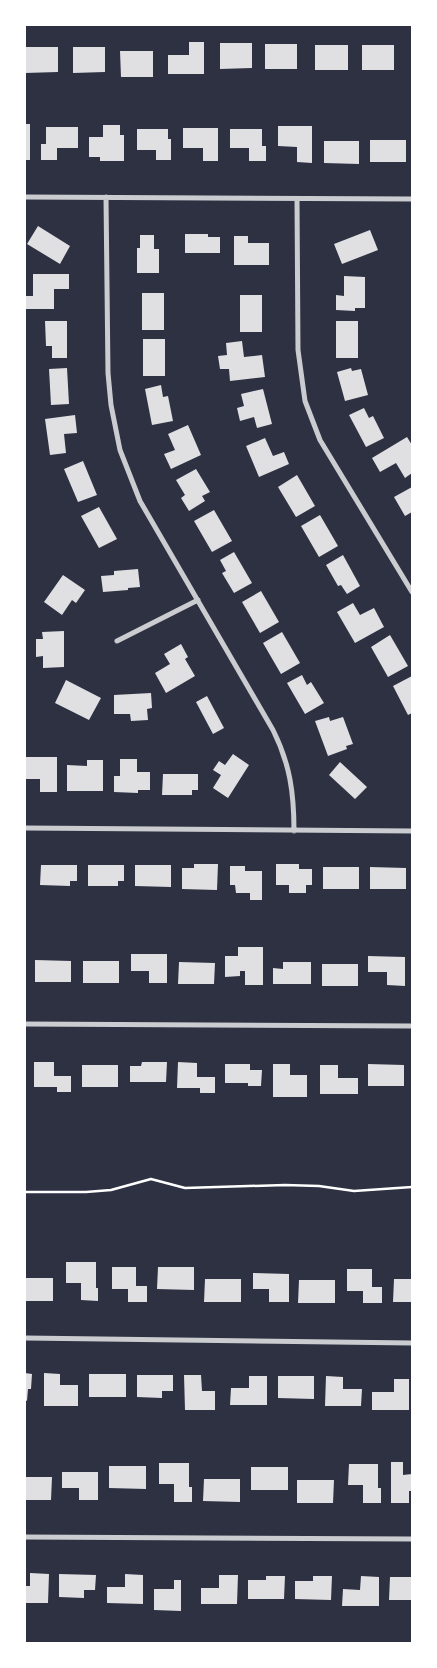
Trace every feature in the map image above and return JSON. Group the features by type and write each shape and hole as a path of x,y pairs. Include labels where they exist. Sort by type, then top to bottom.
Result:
{"street":[{"path":"25,196 412,199"},
{"path":"106,197 108,373 111,405 120,450 140,501 283,751 294,799 294,831"},
{"path":"297,199 298,350 305,401 320,440 412,592"},
{"path":"117,641 198,600"},
{"path":"25,828 412,831"},
{"path":"25,1024 412,1026"},
{"path":"25,1338 412,1343"},
{"path":"25,1537 412,1539"}],"path":[{"path":"25,1192 112,1190 151,1179 185,1188 285,1185 319,1186 354,1191 412,1188"}],"building":[{"path":"189,42 204,42 204,74 168,74 168,55 189,55"},
{"path":"220,43 252,43 252,68 220,69"},
{"path":"265,44 297,44 297,69 265,69"},
{"path":"315,45 348,45 348,70 315,70"},
{"path":"362,45 394,45 394,70 362,70"},
{"path":"25,47 58,47 58,72 25,73"},
{"path":"73,47 105,47 105,72 73,73"},
{"path":"120,51 153,51 153,77 121,77"},
{"path":"25,124 30,124 30,160 25,160"},
{"path":"103,125 120,125 120,135 124,135 124,161 100,161 100,157 89,157 89,137 103,137"},
{"path":"278,126 312,126 312,163 297,162 297,147 278,146"},
{"path":"46,127 78,127 78,148 57,148 57,160 41,160 41,144 46,144"},
{"path":"183,128 218,128 218,161 203,161 203,148 183,148"},
{"path":"137,129 168,129 168,139 171,139 171,160 156,160 156,150 137,150"},
{"path":"230,129 262,129 262,146 266,146 266,161 249,161 249,148 230,148"},
{"path":"370,140 406,140 406,162 370,162"},
{"path":"324,141 359,141 359,164 324,163"},
{"path":"38,226 70,246 60,264 27,244"},
{"path":"370,230 378,250 342,264 334,244"},
{"path":"185,234 208,234 208,237 220,237 220,253 185,253"},
{"path":"140,235 154,235 154,249 159,249 159,273 137,273 137,248 140,248"},
{"path":"234,236 248,236 248,243 269,243 269,265 234,265"},
{"path":"33,274 69,274 69,289 54,289 54,309 25,309 25,296 33,296"},
{"path":"344,276 365,277 365,308 355,308 355,311 336,310 336,295 344,296"},
{"path":"142,293 164,293 164,330 142,330"},
{"path":"240,295 262,295 262,332 240,332"},
{"path":"45,321 67,321 67,358 52,358 52,346 46,346"},
{"path":"336,321 358,321 358,358 336,358"},
{"path":"143,339 165,339 165,376 143,376"},
{"path":"242,341 244,357 262,355 265,377 230,381 229,369 220,369 218,356 227,355 226,343"},
{"path":"67,368 69,404 51,405 49,369"},
{"path":"351,368 352,371 361,369 368,395 345,401 337,372"},
{"path":"161,385 163,397 168,396 173,421 152,425 145,389"},
{"path":"263,389 272,424 257,428 254,417 240,421 237,408 244,406 241,394"},
{"path":"364,408 369,418 373,416 384,438 366,447 349,415"},
{"path":"75,415 77,433 64,434 66,453 50,455 45,419"},
{"path":"188,425 201,455 171,469 164,454 175,450 168,434"},
{"path":"407,437 412,445 412,473 405,478 396,463 380,472 372,458"},
{"path":"265,438 273,456 284,452 289,464 259,477 246,446"},
{"path":"83,461 97,495 78,502 64,469"},
{"path":"196,469 210,492 202,496 205,501 189,511 181,498 185,495 176,480"},
{"path":"297,475 315,506 296,517 278,487"},
{"path":"412,487 412,512 405,516 394,497"},
{"path":"99,507 117,539 99,548 81,516"},
{"path":"214,510 232,541 212,552 194,521"},
{"path":"320,515 338,546 319,557 301,526"},
{"path":"234,552 252,583 234,593 222,573 226,571 220,560"},
{"path":"343,555 360,586 347,594 341,585 338,586 326,565"},
{"path":"138,569 140,587 103,592 101,576 114,575 114,571"},
{"path":"63,575 85,590 76,603 72,600 62,615 44,602"},
{"path":"261,591 279,622 260,633 242,602"},
{"path":"353,603 360,615 374,608 384,627 355,643 337,612"},
{"path":"64,631 64,667 43,668 43,656 36,657 36,639 43,639 42,632"},
{"path":"282,632 300,663 281,674 263,643"},
{"path":"390,635 408,666 388,677 371,647"},
{"path":"181,644 188,657 185,659 195,676 166,693 155,673 170,664 164,654"},
{"path":"302,675 307,685 311,682 324,703 305,714 287,683"},
{"path":"412,676 412,713 408,715 393,686"},
{"path":"66,680 101,698 89,720 55,703"},
{"path":"151,693 152,708 147,709 148,720 131,721 130,714 114,714 114,695"},
{"path":"207,696 224,728 213,734 196,702"},
{"path":"329,717 330,721 343,717 353,744 346,746 347,749 328,756 315,721"},
{"path":"233,754 249,765 228,798 213,788 221,775 213,770 219,761 225,765"},
{"path":"25,757 57,757 57,792 40,792 40,779 25,779"},
{"path":"120,759 137,759 137,772 150,772 150,790 138,790 138,793 114,792 114,776 120,776"},
{"path":"87,760 103,760 103,791 67,791 67,765 87,766"},
{"path":"340,762 367,787 355,799 329,775"},
{"path":"163,774 198,774 198,790 192,790 192,795 162,795"},
{"path":"194,864 218,864 217,890 182,889 182,868 194,868"},
{"path":"276,864 299,864 299,869 312,869 312,885 306,885 306,893 289,893 289,885 276,885"},
{"path":"41,865 77,865 77,881 70,881 70,886 40,885"},
{"path":"88,865 124,865 124,881 118,881 118,886 88,886"},
{"path":"135,865 171,865 171,887 135,886"},
{"path":"230,866 245,866 245,871 262,871 262,900 250,900 250,893 236,893 235,885 230,885"},
{"path":"323,867 359,867 359,889 323,889"},
{"path":"370,867 406,868 406,889 370,889"},
{"path":"238,947 263,947 263,985 245,985 245,971 240,971 240,976 225,977 225,956 238,956"},
{"path":"131,954 167,954 167,983 149,983 149,971 131,971"},
{"path":"368,956 405,957 405,986 387,985 387,972 368,972"},
{"path":"35,960 71,961 71,982 35,982"},
{"path":"83,961 119,961 119,983 83,983"},
{"path":"179,962 215,963 214,984 178,984"},
{"path":"283,962 311,962 311,984 273,984 273,968 283,969"},
{"path":"322,964 358,964 358,986 322,986"},
{"path":"34,1062 54,1062 54,1076 71,1076 71,1092 57,1092 57,1087 34,1087"},
{"path":"142,1062 167,1062 166,1082 130,1082 130,1066 141,1066"},
{"path":"178,1062 197,1063 197,1077 215,1077 215,1093 200,1093 200,1088 177,1088"},
{"path":"225,1064 250,1064 250,1070 262,1070 261,1086 248,1086 248,1083 225,1083"},
{"path":"273,1064 290,1064 290,1075 307,1075 307,1097 273,1097"},
{"path":"368,1064 404,1065 404,1086 368,1086"},
{"path":"82,1065 118,1065 118,1087 82,1087"},
{"path":"320,1065 338,1065 338,1078 358,1078 358,1094 320,1094"},
{"path":"66,1262 96,1262 98,1301 81,1300 81,1283 66,1283"},
{"path":"112,1267 136,1267 136,1286 147,1286 147,1302 128,1302 128,1289 112,1289"},
{"path":"158,1267 194,1267 194,1290 157,1289"},
{"path":"347,1269 372,1269 372,1287 382,1287 382,1303 363,1303 363,1291 347,1291"},
{"path":"253,1273 289,1274 289,1302 269,1302 269,1289 253,1289"},
{"path":"25,1278 53,1278 53,1301 25,1301"},
{"path":"205,1279 241,1279 241,1302 204,1302"},
{"path":"394,1279 412,1279 412,1302 393,1302"},
{"path":"299,1280 335,1280 335,1303 298,1303"},
{"path":"25,1373 32,1374 31,1389 28,1389 27,1401 25,1400"},
{"path":"44,1373 60,1374 60,1385 78,1385 78,1406 44,1406"},
{"path":"89,1374 126,1374 126,1397 89,1397"},
{"path":"137,1375 173,1375 173,1391 162,1391 162,1398 137,1397"},
{"path":"184,1375 201,1375 202,1391 215,1391 215,1410 185,1410"},
{"path":"249,1376 267,1376 267,1405 230,1405 231,1388 249,1388"},
{"path":"278,1376 314,1376 314,1399 278,1398"},
{"path":"326,1376 343,1377 343,1389 362,1389 361,1406 325,1406"},
{"path":"394,1379 409,1379 409,1410 372,1410 372,1392 394,1392"},
{"path":"391,1462 403,1462 403,1475 412,1474 412,1491 409,1491 409,1503 391,1503"},
{"path":"159,1463 189,1463 189,1487 192,1487 192,1502 174,1502 174,1484 159,1484"},
{"path":"349,1464 378,1464 378,1488 381,1488 381,1503 363,1503 363,1485 348,1485"},
{"path":"109,1466 146,1466 146,1489 109,1488"},
{"path":"251,1467 288,1467 288,1490 251,1490"},
{"path":"62,1472 98,1472 98,1500 79,1500 79,1488 62,1488"},
{"path":"25,1477 52,1477 51,1500 25,1500"},
{"path":"204,1479 240,1479 240,1502 203,1501"},
{"path":"297,1480 334,1480 333,1503 297,1503"},
{"path":"30,1573 49,1574 48,1603 25,1603 25,1586 30,1586"},
{"path":"59,1574 96,1575 95,1590 84,1590 84,1598 59,1597"},
{"path":"125,1574 143,1575 143,1604 107,1603 107,1587 125,1587"},
{"path":"219,1575 238,1575 237,1604 201,1604 201,1588 219,1588"},
{"path":"266,1576 285,1576 284,1599 248,1599 248,1580 266,1580"},
{"path":"313,1576 332,1576 331,1600 295,1599 295,1581 313,1581"},
{"path":"361,1576 379,1577 379,1606 342,1606 343,1589 360,1590"},
{"path":"390,1577 412,1577 412,1600 389,1600"},
{"path":"174,1580 181,1580 181,1611 154,1610 154,1589 174,1589"}]}
